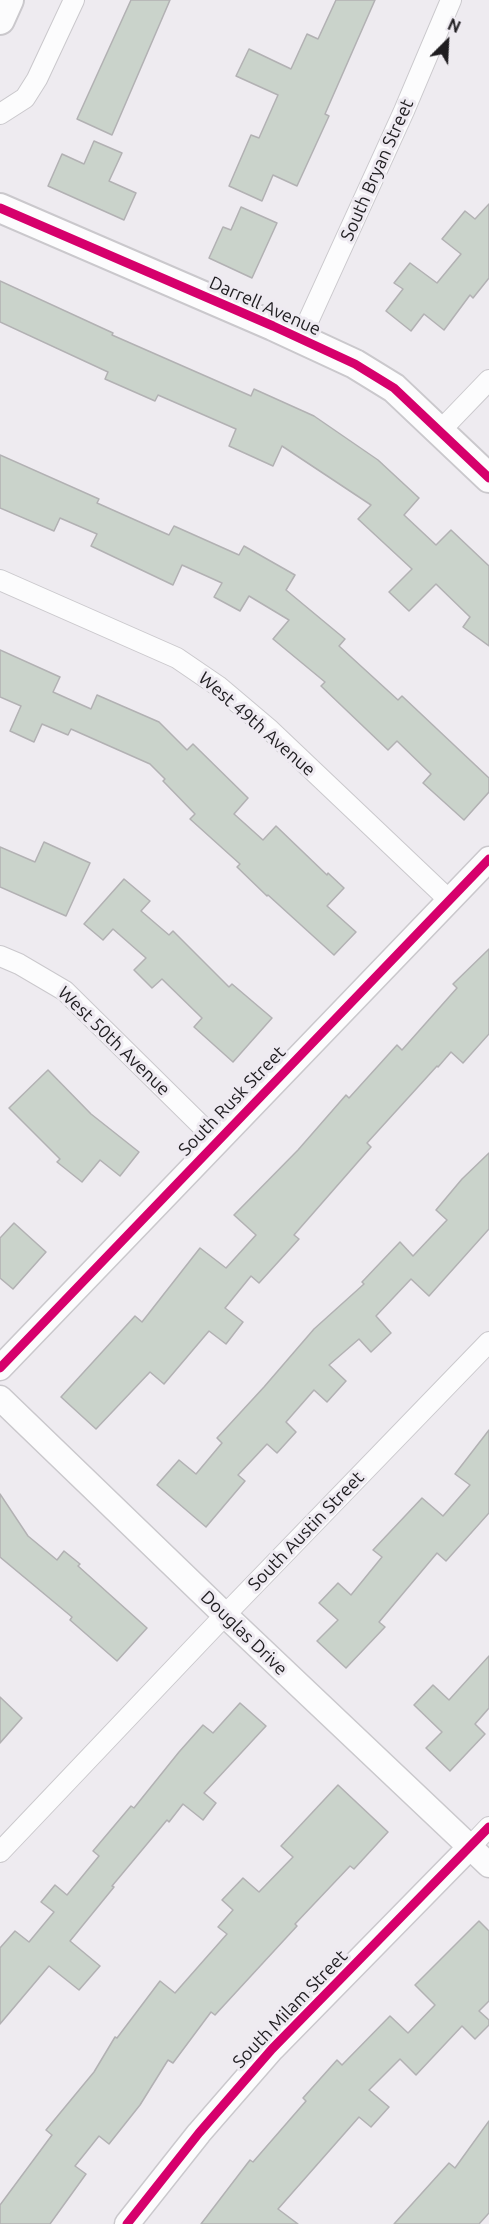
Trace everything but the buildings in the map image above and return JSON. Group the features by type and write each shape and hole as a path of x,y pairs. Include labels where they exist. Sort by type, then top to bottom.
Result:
{"main road":[{"path":"0,20 9,0"},
{"name":"Darrell Avenue","path":"0,208 355,364 394,388 489,478"}],"street":[{"path":"0,114 25,98 37,79 74,0"},
{"name":"South Bryan Street","path":"300,339 404,111 451,0"},
{"path":"440,431 489,381"},
{"name":"West 49th Avenue","path":"0,580 177,658 218,686 270,730 449,900"},
{"name":"South Rusk Street","path":"0,1368 489,859"},
{"name":"West 50th Avenue","path":"0,956 19,964 65,991 217,1141"},
{"name":"South Austin Street","path":"0,1852 489,1342"},
{"name":"Douglas Drive","path":"0,1398 489,1865"},
{"name":"South Milam Street","path":"127,2224 199,2133 272,2049 489,1827"}],"cycle path":[{"path":"0,208 273,326 355,364 394,388 489,478"},
{"path":"0,1368 489,859"},
{"path":"127,2224 199,2133 272,2049 489,1827"}]}
